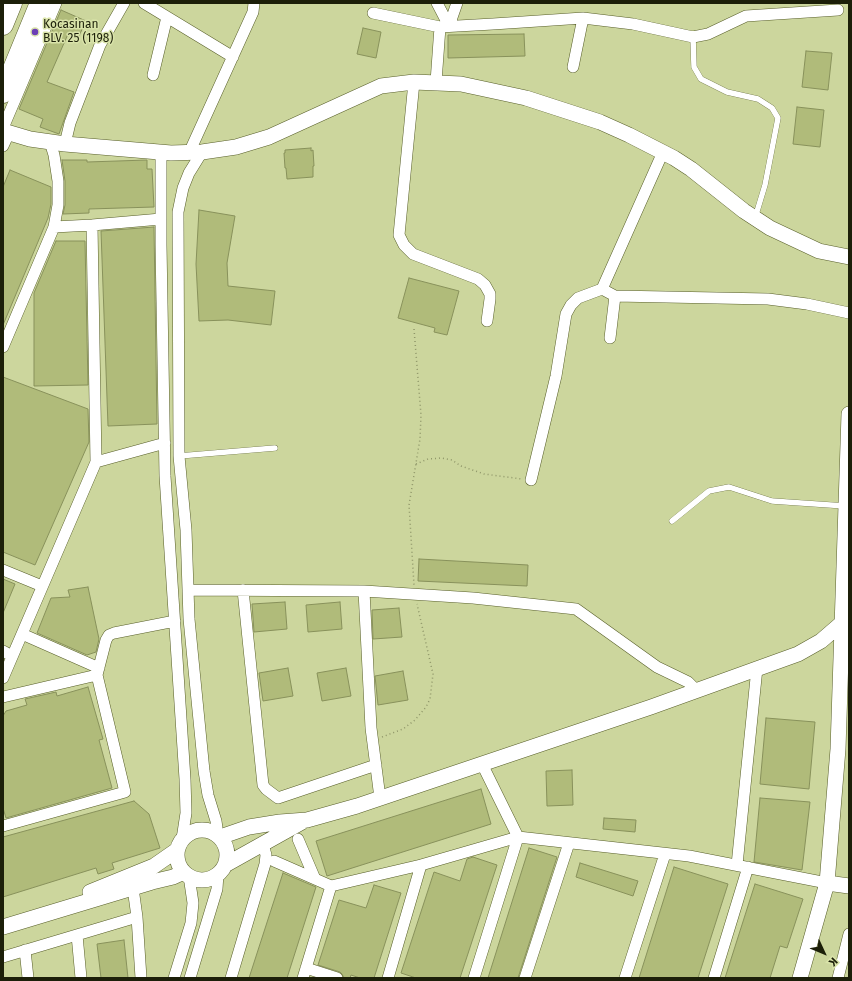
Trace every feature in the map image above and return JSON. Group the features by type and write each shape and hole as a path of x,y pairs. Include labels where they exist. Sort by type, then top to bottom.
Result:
{"highway":[{"path":"3,25 12,3"},
{"path":"3,93 40,3"}],"street":[{"path":"56,3 4,134 65,144 160,152 195,153 236,147 269,137 381,86 414,82 436,82 474,86 526,98 600,122 636,138 686,165 706,179 732,202 784,235 819,251 849,257"},
{"path":"65,144 70,123 100,45 124,3"},
{"path":"144,3 233,57"},
{"path":"217,835 216,821 208,795 204,771 188,590 186,530 179,456 178,212 183,188 195,153 233,57 253,12 254,3"},
{"path":"437,3 445,26"},
{"path":"436,82 445,26 456,3"},
{"path":"373,13 445,26 582,18 633,24 693,37 708,34 746,16 840,8"},
{"path":"153,75 167,17"},
{"path":"573,67 582,18"},
{"path":"414,82 399,235 404,245 413,254 478,279 485,285 490,294 487,321"},
{"path":"3,347 54,227 58,205 58,181 50,142"},
{"path":"160,152 167,505 186,813 178,862 187,874 195,878 207,879 263,844 307,820 380,798 516,751 651,707 806,650 821,641 846,620"},
{"path":"531,480 556,376 566,314 571,305 578,298 602,289 663,152"},
{"path":"54,227 161,219"},
{"path":"3,678 8,653 22,634 96,462 92,225"},
{"path":"602,289 615,296 768,299 807,304 849,313"},
{"path":"610,338 615,296"},
{"path":"800,978 827,883 838,749 844,707 846,506 849,414"},
{"path":"96,462 165,443"},
{"path":"3,570 42,586"},
{"path":"188,590 364,591 473,598 576,608 657,667 688,682 696,690"},
{"path":"243,590 263,785 266,789 278,798 376,765"},
{"path":"364,591 373,741 380,798"},
{"path":"3,826 125,792 98,672 106,640 111,634 175,621"},
{"path":"22,634 98,672"},
{"path":"714,978 742,866 757,668"},
{"path":"3,698 98,672"},
{"path":"474,978 518,837 482,764"},
{"path":"217,835 250,827 280,822 307,820"},
{"path":"3,918 85,894 154,866 180,845 192,832 204,830 217,835 226,847 227,853 221,869 190,978"},
{"path":"274,861 331,886 421,865 518,837 569,844 689,856 849,886"},
{"path":"298,839 315,879"},
{"path":"231,978 265,864 266,855 263,844"},
{"path":"525,978 569,844"},
{"path":"625,978 665,854"},
{"path":"388,978 421,865"},
{"path":"3,927 157,880 187,874"},
{"path":"174,978 191,923 192,904 187,874"},
{"path":"331,886 305,973 337,978"},
{"path":"133,888 137,917 141,978"},
{"path":"3,957 137,917"},
{"path":"77,934 81,978"},
{"path":"838,978 849,934"},
{"path":"25,950 28,978"}],"lane":[{"path":"693,37 694,67 701,79 727,92 758,99 772,108 778,118 765,185 755,218"},
{"path":"179,456 275,448"},
{"path":"672,522 709,491 729,487 772,501 846,506"}],"path":[{"path":"373,741 409,724 421,714 430,699 433,674 414,594 409,505 420,439 421,415 414,329"},
{"path":"416,464 428,459 441,458 452,460 461,466 484,474 531,480"}],"building":[{"path":"61,10 86,21 78,38 68,34 47,82 74,92 59,134 40,127 43,119 19,109"},
{"path":"363,28 381,32 376,58 357,54"},
{"path":"524,34 525,56 448,58 448,35"},
{"path":"806,51 832,53 828,90 802,87"},
{"path":"797,107 824,110 820,147 793,144"},
{"path":"311,148 311,151 313,150 313,177 287,179 285,168 285,150"},
{"path":"62,160 87,160 87,162 147,160 147,169 152,169 154,207 89,209 89,213 63,214 65,205 65,181"},
{"path":"10,170 51,187 51,204 48,218 3,325 3,187"},
{"path":"199,210 235,216 227,263 228,286 275,291 271,325 228,320 199,321 196,264"},
{"path":"154,227 157,424 108,426 101,231"},
{"path":"56,241 85,241 88,385 34,386 34,293"},
{"path":"409,278 459,291 447,335 434,332 435,328 398,318"},
{"path":"3,377 88,409 89,442 35,565 3,552"},
{"path":"419,559 528,565 527,586 418,581"},
{"path":"3,579 15,584 3,613"},
{"path":"88,587 99,639 96,652 87,655 37,633 51,598 70,597 68,590"},
{"path":"285,602 287,629 254,632 252,604"},
{"path":"340,602 342,629 308,632 306,605"},
{"path":"399,608 402,637 373,639 372,610"},
{"path":"288,668 293,696 263,701 259,673"},
{"path":"346,668 351,696 322,701 317,673"},
{"path":"403,671 408,700 378,705 375,676"},
{"path":"88,687 103,739 99,740 112,788 6,818 3,808 3,716 6,711 27,705 25,699 56,692 57,696"},
{"path":"766,718 815,722 809,789 760,784"},
{"path":"572,770 573,805 547,806 546,771"},
{"path":"481,789 491,824 327,876 316,841"},
{"path":"760,798 810,802 802,870 754,862"},
{"path":"134,801 149,814 160,848 112,863 114,869 98,874 96,868 3,897 3,837"},
{"path":"604,818 636,820 635,832 603,829"},
{"path":"529,848 557,857 518,978 488,978"},
{"path":"473,857 497,865 460,978 416,978 401,973 434,872 460,881 467,859"},
{"path":"580,863 638,881 633,896 576,877"},
{"path":"674,867 728,884 698,978 639,978"},
{"path":"283,873 316,887 287,978 249,978"},
{"path":"755,884 803,899 787,948 780,946 770,978 725,978"},
{"path":"374,885 401,893 374,978 360,978 351,975 350,978 344,978 340,972 318,965 339,900 366,908"},
{"path":"124,940 128,978 101,978 97,944"}],"place":[{"name":"Kocasinan BLV. 25 (1198)","path":"35,32"}]}
